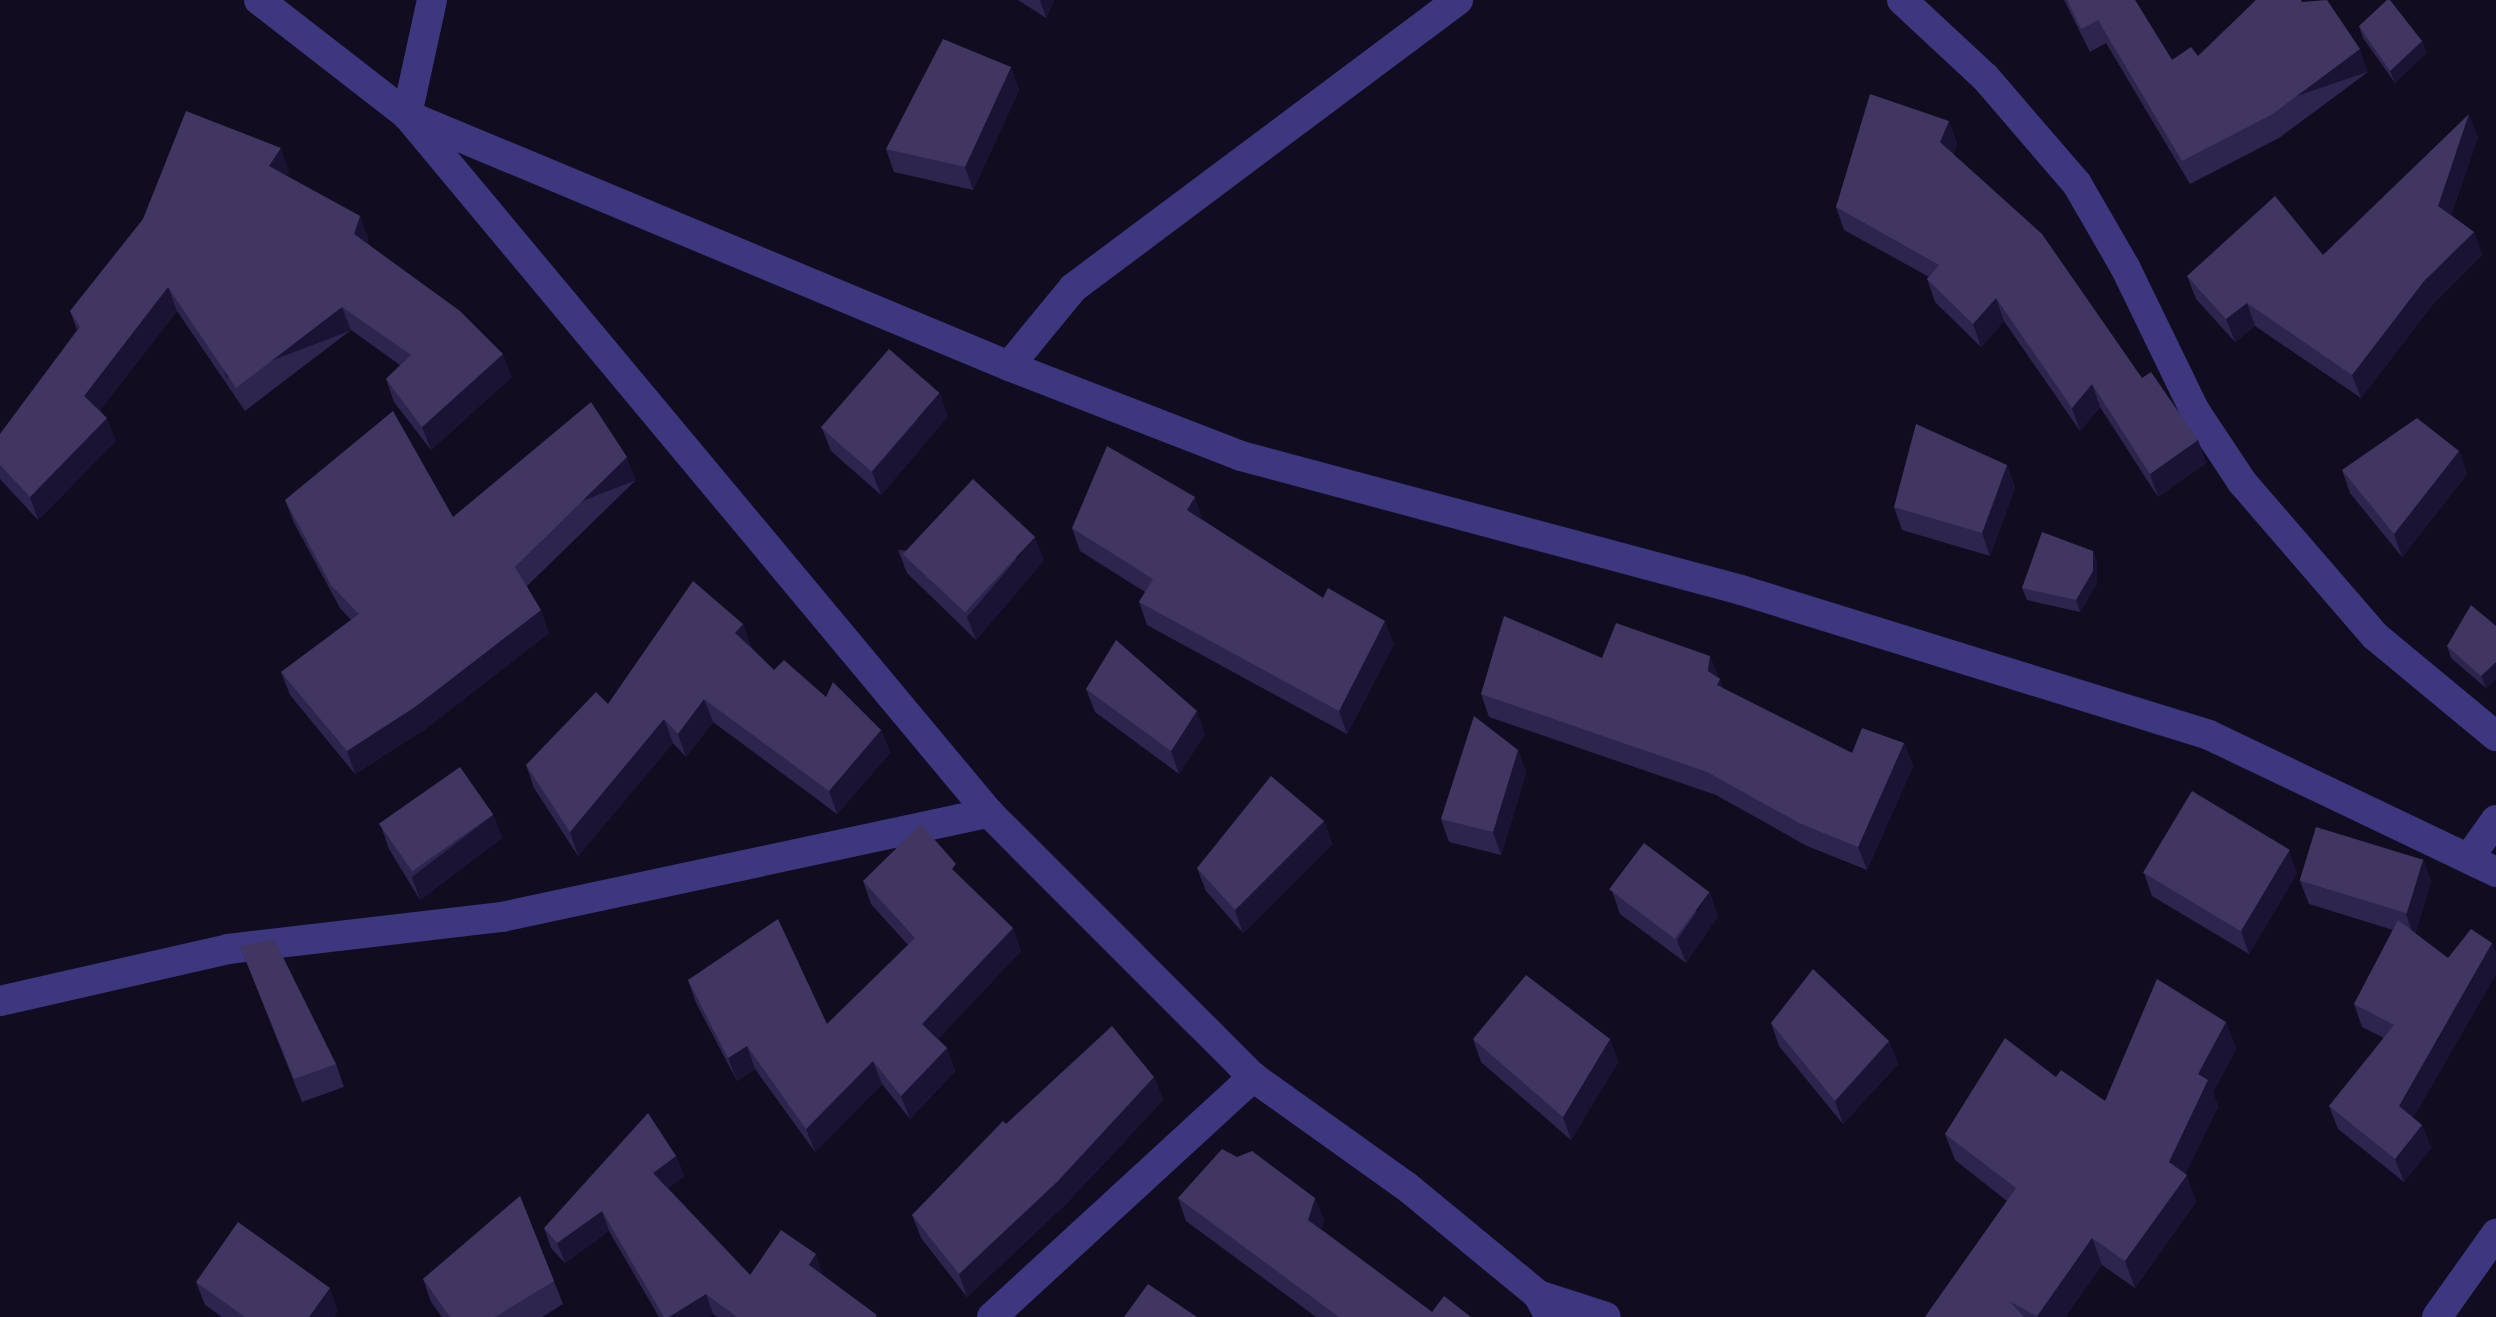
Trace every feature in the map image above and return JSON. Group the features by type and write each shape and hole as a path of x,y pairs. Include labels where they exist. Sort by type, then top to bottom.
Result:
{"street":[{"path":"259,0 407,115 989,813 1253,1077 1406,1186 1544,1306 1606,1317"},
{"path":"407,115 432,0"},
{"path":"1009,366 1073,288 1458,0"},
{"path":"1902,0 1985,77 2077,184 2195,411 2242,482 2375,636 2496,736"},
{"path":"407,115 1009,366 1241,456 1741,590 2209,735 2484,864 2496,820"},
{"path":"0,1001 229,949 502,916 989,813"},
{"path":"992,1317 1253,1077"},
{"path":"2437,1317 2496,1234"}],"building":[{"path":"2067,0 2135,0 2172,60 2191,47 2198,56 2256,0 2327,0 2360,49 2271,115 2182,161 2098,20 2081,29"},
{"path":"2387,0 2422,41 2390,71 2359,26"},
{"path":"943,39 1011,67 965,167 886,149"},
{"path":"1870,94 1949,121 1940,142 2042,234 2142,378 2151,372 2198,440 2150,474 2092,384 2072,408 1996,298 1973,324 1927,279 1939,265 1836,207"},
{"path":"186,111 281,148 269,166 360,216 354,234 460,311 503,354 422,427 386,379 411,355 342,307 236,388 168,287 84,396 107,418 30,497 0,465 0,434 80,327 70,311 143,219"},
{"path":"2469,114 2438,206 2474,232 2424,281 2352,375 2247,303 2226,319 2187,276 2275,196 2323,255"},
{"path":"889,349 940,393 871,471 821,427"},
{"path":"591,402 627,457 515,567 541,610 415,707 347,751 281,672 359,614 331,585 285,500 393,411 453,517"},
{"path":"2417,418 2459,451 2394,534 2342,470"},
{"path":"1916,424 2007,465 1982,533 1894,507"},
{"path":"1107,446 1195,497 1187,510 1323,598 1328,588 1385,621 1339,711 1139,602 1153,579 1072,528"},
{"path":"973,479 1035,537 965,612 903,554"},
{"path":"2042,532 2093,551 2093,571 2076,600 2022,588"},
{"path":"693,581 743,624 735,633 774,670 784,660 826,697 833,682 881,730 829,791 704,699 678,734 664,719 570,832 526,765 596,692 608,704"},
{"path":"2471,605 2496,626 2496,662 2481,676 2447,646"},
{"path":"1504,616 1602,658 1616,623 1710,656 1708,671 1720,679 1717,685 1852,753 1862,728 1904,743 1858,847 1799,823 1707,772 1481,694"},
{"path":"1116,640 1197,711 1171,751 1086,689"},
{"path":"1474,716 1518,750 1493,832 1441,819"},
{"path":"460,767 493,815 412,871 379,824"},
{"path":"1271,776 1324,821 1235,910 1197,868"},
{"path":"2192,791 2290,850 2241,931 2143,872"},
{"path":"921,824 956,864 952,869 1013,928 922,1024 947,1048 901,1096 873,1061 806,1129 747,1046 728,1058 688,980 778,919 827,1024 915,938 863,881"},
{"path":"2316,827 2423,860 2407,913 2300,881"},
{"path":"1644,843 1709,892 1675,939 1609,889"},
{"path":"2398,920 2448,958 2471,929 2492,943 2399,1106 2422,1125 2395,1159 2329,1106 2394,1025 2354,1004"},
{"path":"274,939 336,1064 294,1079 240,946"},
{"path":"1813,969 1889,1041 1835,1101 1771,1023"},
{"path":"1526,975 1610,1039 1563,1117 1473,1039"},
{"path":"2157,979 2226,1022 2198,1074 2208,1080 2169,1162 2187,1175 2125,1261 2092,1238 2037,1316 2009,1301 2024,1317 1925,1317 2016,1188 1945,1134 2005,1038 2056,1077 2061,1070 2105,1101"},
{"path":"1112,1026 1154,1077 1058,1181 959,1274 912,1215 1003,1121 1006,1124"},
{"path":"648,1113 676,1156 653,1173 750,1275 781,1230 816,1254 809,1265 877,1315 737,1317 706,1294 664,1317 602,1211 557,1243 544,1228"},
{"path":"1222,1149 1237,1157 1252,1151 1315,1198 1308,1220 1432,1312 1444,1296 1471,1317 1339,1317 1178,1198"},
{"path":"520,1196 554,1281 495,1317 450,1317 423,1279"},
{"path":"238,1222 330,1288 309,1317 245,1317 196,1282"},
{"path":"1148,1284 1197,1317 1124,1317"}]}
